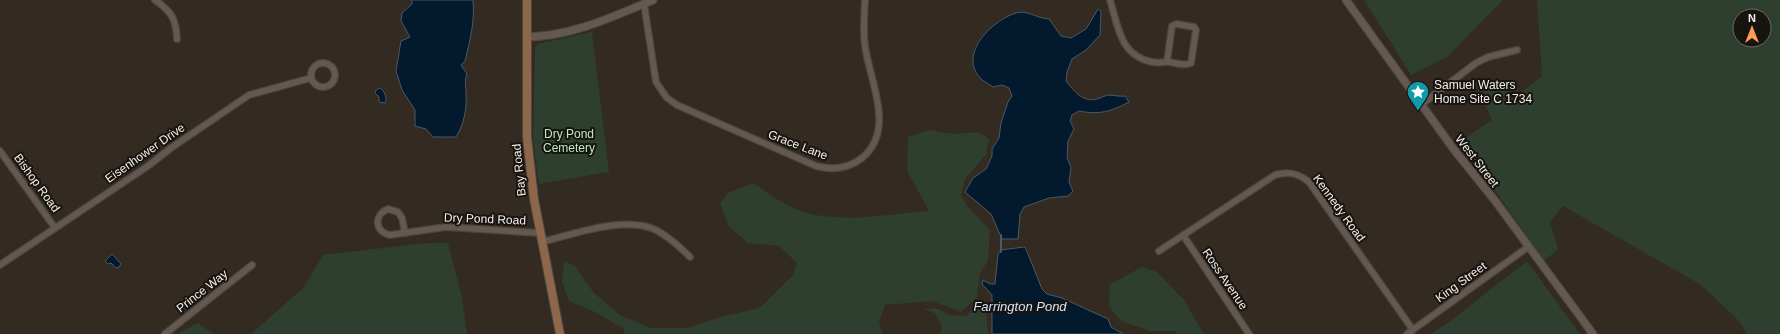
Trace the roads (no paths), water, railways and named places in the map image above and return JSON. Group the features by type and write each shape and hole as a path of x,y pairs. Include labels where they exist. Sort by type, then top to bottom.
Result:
{"main road":[{"name":"Bay Road","path":"527,0 527,137 534,199 560,334"}],"street":[{"path":"155,0 168,10 174,17 177,39"},
{"path":"527,36 553,35 581,29 653,0"},
{"name":"Grace Lane","path":"644,4 656,82 667,98 677,105 816,166 834,169 842,168 859,161 872,148 879,133 880,115 864,32 865,0"},
{"path":"1110,0 1120,32 1129,51 1135,56 1148,61 1188,65 1191,63 1196,30 1194,26 1177,24 1172,26 1168,62"},
{"name":"West Street","path":"1346,0 1455,151 1496,202 1593,334"},
{"path":"1422,104 1476,63 1488,57 1517,50"},
{"path":"324,63 334,70 334,79 325,86 318,85 311,78 312,70 318,64 324,63"},
{"name":"Eisenhower Drive","path":"0,265 148,166 171,148 247,96 262,90 311,78"},
{"name":"Bishop Road","path":"0,151 55,228"},
{"name":"Kennedy Road","path":"1159,251 1275,176 1284,172 1302,177 1309,182 1413,330"},
{"name":"Dry Pond Road","path":"405,233 402,218 398,212 388,209 379,216 378,226 382,232 390,235 405,233 446,227 540,232"},
{"path":"542,242 618,224 637,224 663,233 690,257"},
{"name":"Ross Avenue","path":"1183,235 1249,334"},
{"name":"King Street","path":"1407,334 1528,247"},
{"name":"Prince Way","path":"165,334 252,265"}],"water":[{"path":"412,0 473,0 472,31 465,61 461,65 467,74 465,81 465,111 463,122 456,137 433,137 426,129 415,126 415,110 402,90 396,71 401,41 410,37 401,21 402,13 412,4"},
{"path":"1098,9 1101,11 1100,35 1086,50 1072,59 1067,72 1066,81 1072,89 1083,98 1092,100 1106,95 1125,96 1129,102 1104,112 1093,113 1079,111 1072,115 1070,121 1074,129 1068,141 1067,158 1071,167 1069,182 1073,191 1068,196 1049,198 1024,207 1020,214 1018,239 1002,239 991,214 965,192 973,178 986,169 988,165 992,156 992,149 999,138 1001,123 1008,102 1012,96 1009,88 1002,85 993,87 980,78 974,69 973,59 975,50 980,40 995,24 1018,12 1049,19 1061,36 1071,38 1086,29"},
{"path":"380,88 385,95 385,103 379,102 379,97 375,93 376,90"},
{"name":"Farrington Pond","path":"1024,247 1042,289 1047,294 1062,298 1108,319 1111,327 1123,334 992,334 992,295 982,284 983,280 990,284 995,284 998,254 1001,250"},
{"path":"112,254 121,264 119,267 116,268 111,263 108,264 105,261"}],"waterway":[{"path":"1001,235 1001,252"}],"place":[{"name":"Samuel Waters Home Site C 1734","path":"1418,112"}],"park label":[{"name":"Dry Pond Cemetery","path":"569,141"}]}
